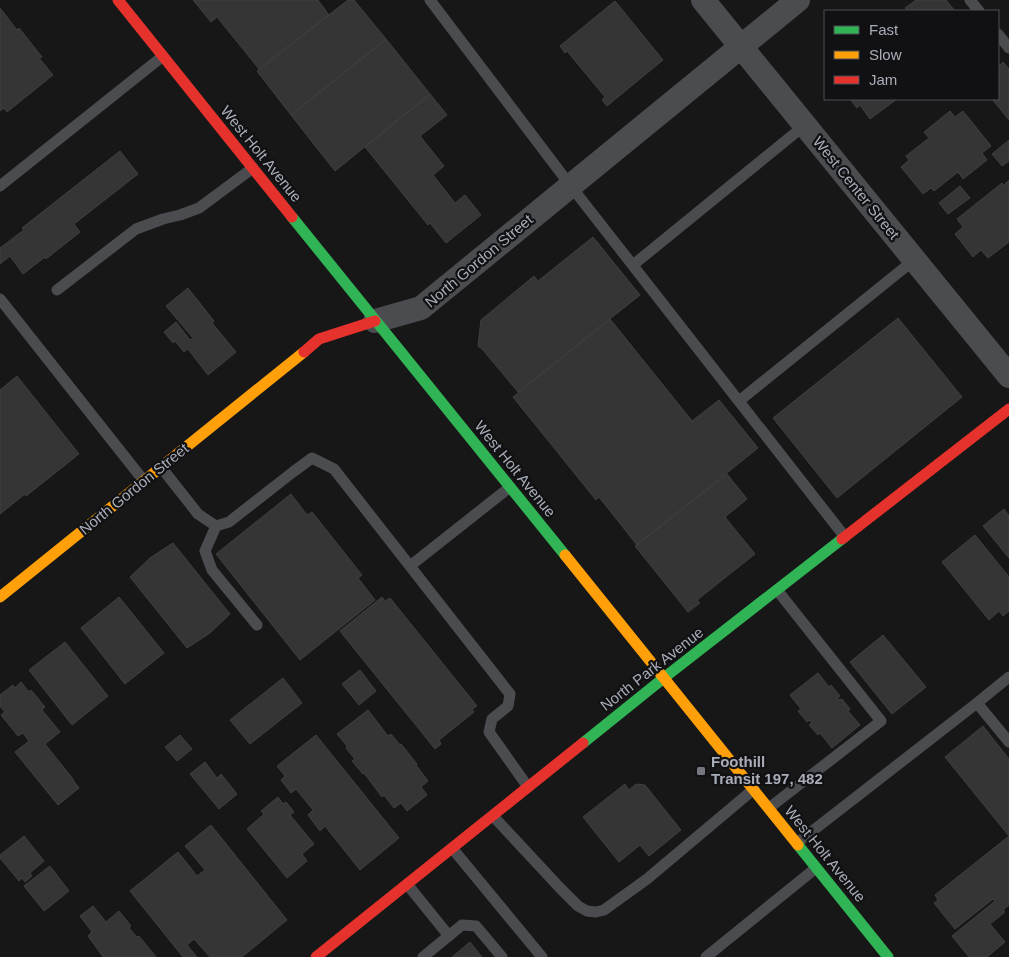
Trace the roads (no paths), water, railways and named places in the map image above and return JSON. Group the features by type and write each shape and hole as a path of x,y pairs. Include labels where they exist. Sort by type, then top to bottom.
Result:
{"street":[{"name":"West Holt Avenue","path":"118,0 665,677 888,957"},
{"name":"West Center Street","path":"703,0 1009,376"},
{"name":"North Gordon Street","path":"0,597 319,339 421,308 798,0"},
{"name":"North Park Avenue","path":"316,957 665,677 1009,409"}],"lane":[{"path":"430,0 570,185 845,536"},
{"path":"970,0 978,10"},
{"path":"999,35 1009,48"},
{"path":"0,186 163,56"},
{"path":"633,265 805,126"},
{"path":"57,290 136,229 163,218 180,215 198,208 253,168"},
{"path":"739,401 914,260"},
{"path":"0,299 144,481"},
{"path":"258,625 212,570 205,551 216,526 229,522 312,458 334,470 510,694 508,706 492,719 489,732 528,786"},
{"path":"161,467 198,514 216,526"},
{"path":"410,566 510,487"},
{"path":"769,808 880,721 777,590"},
{"path":"797,843 1009,677"},
{"path":"977,703 1009,742"},
{"path":"492,816 578,906 587,911 596,912 604,910 647,879 754,789"},
{"path":"452,848 542,957"},
{"path":"706,957 816,868"},
{"path":"407,884 449,936"},
{"path":"423,957 462,926 476,926 502,957"}],"place":[{"name":"Foothill Transit 197, 482","path":"701,771"}]}
